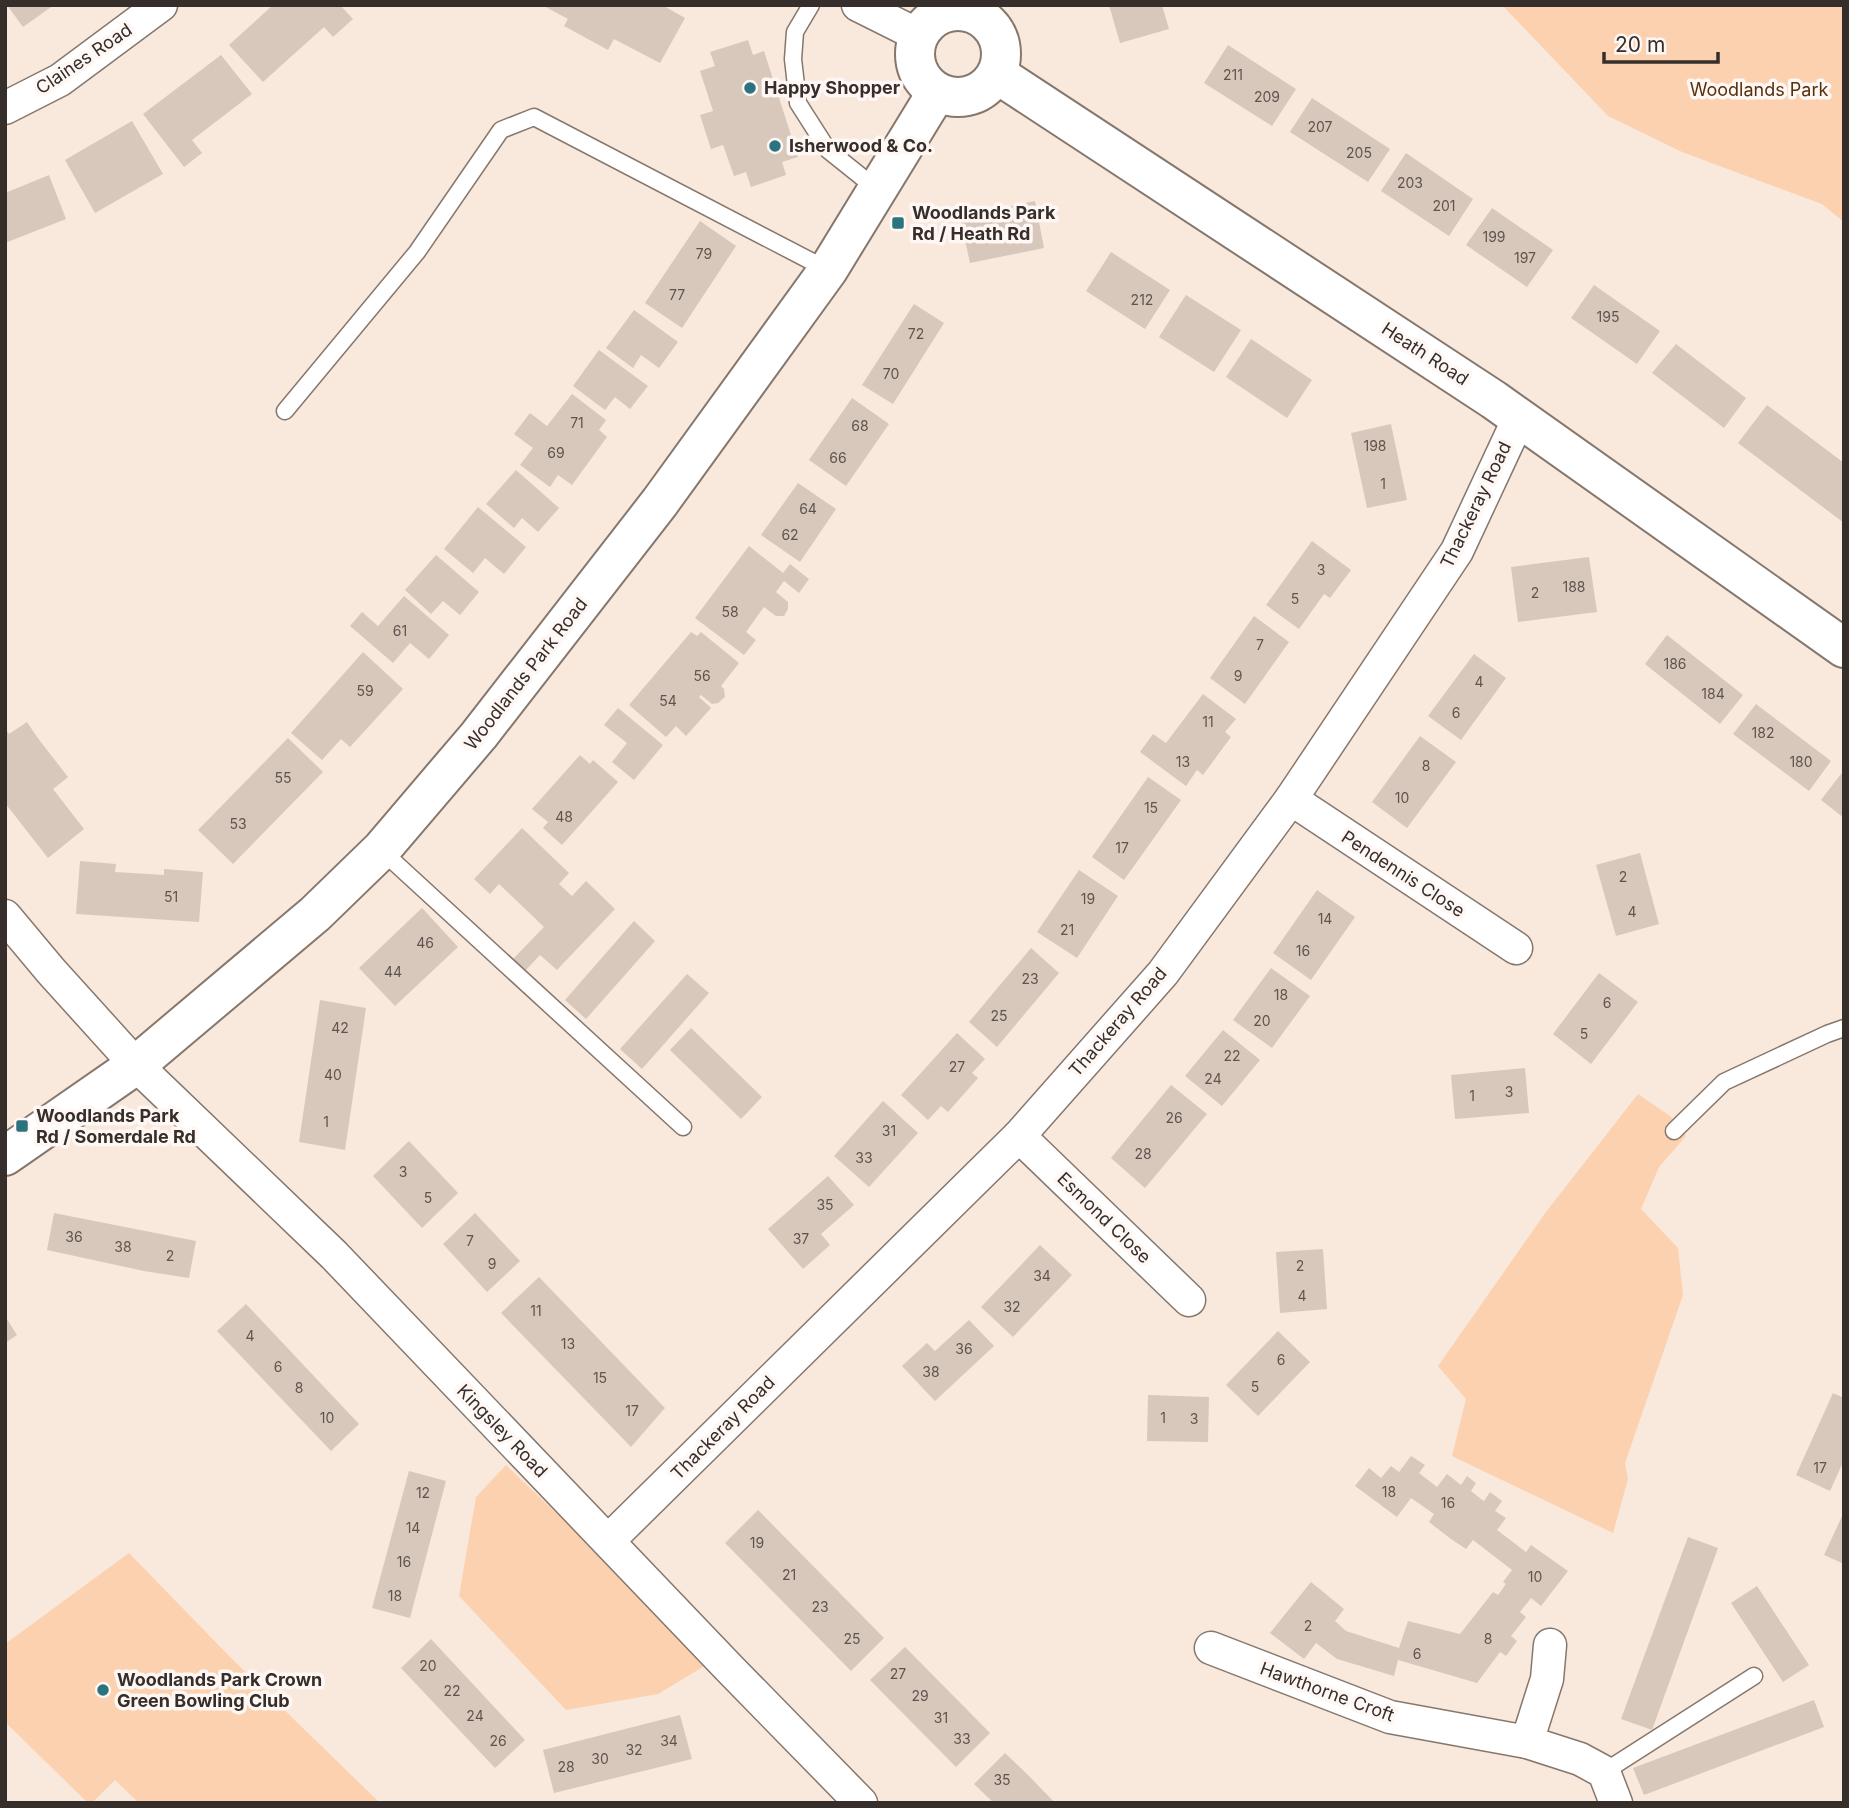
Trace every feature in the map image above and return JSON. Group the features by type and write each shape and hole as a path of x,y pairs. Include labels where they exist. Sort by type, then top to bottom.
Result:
{"street":[{"name":"Claines Road","path":"5,108 60,80 161,5"},
{"path":"858,5 918,35"},
{"path":"956,10 984,10 998,36 1002,52 997,74 982,91 968,96 960,98 937,92 920,76 915,54 918,35 927,23 939,14 956,10"},
{"name":"Heath Road","path":"997,74 1494,400 1844,648"},
{"name":"Woodlands Park Road","path":"5,1156 136,1065 315,914 381,850 479,735 660,502 828,270 937,92"},
{"name":"Thackeray Road","path":"608,1541 1019,1136 1163,973 1290,799 1457,551 1519,418"},
{"name":"Pendennis Close","path":"1290,799 1516,948"},
{"name":"Kingsley Road","path":"5,916 136,1065 334,1255 861,1803"},
{"name":"Esmond Close","path":"1019,1136 1189,1300"},
{"path":"1527,1742 1547,1679 1550,1645"},
{"name":"Hawthorne Croft","path":"1211,1648 1390,1717 1527,1742 1580,1759 1604,1772"},
{"path":"1604,1772 1616,1803"}],"lane":[{"path":"811,5 795,32 793,59 798,103 828,150 878,190"},
{"path":"285,411 417,253 501,130 534,117 828,270"},
{"path":"381,850 682,1127"},
{"path":"1674,1131 1724,1082 1844,1028"},
{"path":"1604,1772 1754,1676"}],"green space":[{"name":"Woodlands Park","path":"1502,5 1844,5 1844,222 1822,204 1682,152 1608,116"},
{"path":"1638,1094 1670,1116 1686,1136 1659,1167 1641,1209 1678,1248 1683,1295 1625,1463 1628,1479 1613,1533 1452,1456 1466,1399 1438,1366 1546,1212"},
{"path":"506,1465 597,1552 706,1665 658,1694 566,1710 459,1596 476,1497"},
{"name":"Woodlands Park Crown Green Bowling Club","path":"129,1553 232,1659 380,1803 139,1803 115,1780 92,1803 88,1803 5,1722 5,1644"}],"building":[{"path":"7,5 54,5 23,27"},
{"path":"273,5 340,5 353,19 333,37 324,27 263,82 229,45"},
{"path":"542,5 662,5 685,18 660,63 614,39 608,50 564,26 568,19"},
{"path":"1109,5 1162,5 1169,29 1120,43"},
{"path":"748,40 753,55 764,51 798,157 782,162 786,175 751,187 746,172 734,176 723,145 711,149 700,115 713,111 700,71 715,66 710,52"},
{"path":"1228,45 1296,89 1272,126 1204,83"},
{"path":"221,55 252,94 192,140 202,153 184,167 143,114"},
{"path":"1312,98 1390,149 1368,182 1290,132"},
{"path":"132,121 163,174 95,213 65,160"},
{"path":"1406,153 1473,199 1449,236 1381,191"},
{"path":"49,175 66,219 5,243 5,193"},
{"path":"1035,201 1044,248 970,263 960,217"},
{"path":"1492,208 1553,250 1527,287 1466,245"},
{"path":"700,221 736,246 682,328 645,303"},
{"path":"1111,252 1170,290 1145,329 1086,291"},
{"path":"1594,285 1660,331 1637,364 1571,318"},
{"path":"1186,295 1241,330 1214,372 1159,337"},
{"path":"914,304 944,323 893,404 862,385"},
{"path":"634,310 678,342 659,368 641,355 633,368 606,348"},
{"path":"1251,339 1312,380 1287,418 1226,377"},
{"path":"1676,344 1746,398 1724,428 1652,373"},
{"path":"599,350 648,386 630,409 615,397 605,410 573,386"},
{"path":"572,394 606,420 599,430 607,437 572,485 558,475 550,487 520,465 533,448 514,434 530,413 547,426"},
{"path":"852,398 889,424 846,486 809,460"},
{"path":"1767,405 1844,463 1844,523 1738,443"},
{"path":"1391,424 1407,500 1367,508 1351,433"},
{"path":"516,470 559,508 538,532 522,518 514,528 486,504"},
{"path":"798,483 836,509 800,562 761,535"},
{"path":"478,507 526,547 504,574 485,558 473,573 444,549"},
{"path":"1312,541 1351,570 1330,598 1324,594 1299,629 1266,605"},
{"path":"749,546 783,573 790,564 809,579 799,593 784,581 776,592 788,602 788,609 784,616 776,616 764,607 746,632 756,640 744,655 695,618"},
{"path":"436,555 479,592 460,615 443,601 431,614 405,590"},
{"path":"1589,557 1597,612 1518,622 1511,567"},
{"path":"404,596 449,635 429,659 410,643 393,663 350,626 362,612 378,626"},
{"path":"1254,616 1289,642 1245,704 1210,678"},
{"path":"691,632 697,636 701,632 739,663 721,686 725,697 712,704 701,695 699,697 711,708 686,736 676,726 666,737 629,705"},
{"path":"1667,635 1743,695 1720,724 1645,664"},
{"path":"363,652 403,689 350,747 341,739 322,760 291,733"},
{"path":"1474,654 1506,678 1461,740 1428,716"},
{"path":"1203,694 1236,719 1225,732 1231,737 1203,775 1197,770 1186,786 1140,752 1153,734 1166,743"},
{"path":"1756,704 1831,761 1809,791 1733,734"},
{"path":"618,708 663,745 634,780 612,762 627,743 604,725"},
{"path":"27,722 68,777 53,789 84,829 48,858 5,803 5,728 9,734"},
{"path":"1420,736 1456,762 1407,828 1372,802"},
{"path":"288,738 323,772 233,864 198,830"},
{"path":"580,755 590,764 593,760 618,782 562,845 543,828 548,822 532,809"},
{"path":"1844,770 1844,818 1821,800"},
{"path":"1148,777 1181,800 1124,880 1092,857"},
{"path":"522,828 569,873 559,884 572,896 586,881 615,909 557,970 540,955 525,971 513,959 544,927 499,884 490,894 474,879"},
{"path":"1640,853 1659,924 1616,936 1596,865"},
{"path":"80,861 116,864 115,872 164,875 164,869 203,872 199,922 76,914"},
{"path":"1079,870 1118,896 1077,958 1037,932"},
{"path":"1317,890 1355,917 1311,980 1273,953"},
{"path":"422,908 458,947 395,1006 359,968"},
{"path":"634,921 655,941 586,1019 565,1000"},
{"path":"1031,948 1059,973 997,1047 969,1022"},
{"path":"1271,968 1310,996 1272,1048 1233,1020"},
{"path":"1599,973 1638,1002 1591,1064 1553,1034"},
{"path":"687,974 709,993 642,1069 620,1049"},
{"path":"320,1000 366,1008 345,1150 299,1142"},
{"path":"691,1028 762,1097 741,1119 670,1050"},
{"path":"1223,1030 1260,1060 1222,1106 1185,1076"},
{"path":"957,1033 985,1059 972,1073 978,1078 948,1112 941,1106 928,1120 901,1095"},
{"path":"1525,1068 1529,1113 1455,1119 1451,1075"},
{"path":"1171,1085 1207,1114 1145,1188 1111,1158"},
{"path":"883,1101 918,1133 869,1187 834,1156"},
{"path":"409,1141 458,1193 422,1228 373,1176"},
{"path":"828,1176 854,1205 821,1234 830,1245 803,1269 768,1229"},
{"path":"54,1213 196,1241 189,1278 47,1250"},
{"path":"475,1213 520,1261 487,1292 443,1244"},
{"path":"1040,1245 1072,1275 1013,1337 981,1307"},
{"path":"1323,1249 1327,1309 1280,1313 1276,1252"},
{"path":"539,1277 665,1408 631,1447 501,1313"},
{"path":"246,1304 359,1424 331,1451 217,1331"},
{"path":"5,1316 17,1335 5,1343"},
{"path":"969,1320 994,1346 935,1401 902,1366 927,1343 935,1351"},
{"path":"1278,1331 1310,1362 1258,1416 1226,1385"},
{"path":"1833,1393 1844,1398 1844,1460 1830,1491 1796,1475"},
{"path":"1148,1395 1209,1397 1208,1442 1147,1441"},
{"path":"1411,1456 1425,1465 1419,1473 1437,1487 1447,1474 1461,1485 1467,1476 1476,1483 1471,1491 1484,1501 1490,1492 1502,1501 1495,1511 1506,1518 1497,1530 1526,1552 1531,1545 1568,1571 1541,1606 1531,1598 1520,1612 1526,1617 1511,1636 1517,1641 1506,1656 1500,1652 1477,1683 1398,1660 1394,1676 1337,1659 1316,1643 1304,1659 1270,1633 1311,1582 1344,1609 1335,1621 1346,1631 1399,1648 1408,1621 1460,1634 1493,1592 1498,1595 1512,1570 1473,1540 1466,1549 1451,1539 1429,1522 1434,1514 1411,1498 1397,1517 1355,1486 1369,1468 1381,1478 1391,1466 1399,1472"},
{"path":"409,1471 446,1481 410,1618 372,1608"},
{"path":"758,1510 884,1638 851,1671 725,1543"},
{"path":"1844,1512 1844,1564 1824,1555"},
{"path":"1688,1537 1718,1548 1652,1730 1621,1719"},
{"path":"1757,1586 1809,1665 1783,1682 1731,1603"},
{"path":"431,1639 525,1740 495,1768 401,1668"},
{"path":"905,1647 990,1733 956,1767 870,1680"},
{"path":"1814,1700 1824,1727 1644,1795 1633,1768"},
{"path":"680,1715 692,1759 554,1793 543,1750"},
{"path":"1005,1753 1055,1803 994,1803 974,1784"}],"place":[{"name":"Happy Shopper","path":"750,88"},
{"name":"Isherwood & Co.","path":"775,146"},
{"name":"Woodlands Park Rd / Heath Rd","path":"898,223"},
{"name":"Woodlands Park Rd / Somerdale Rd","path":"22,1126"},
{"name":"Woodlands Park Crown Green Bowling Club","path":"103,1690"}]}
